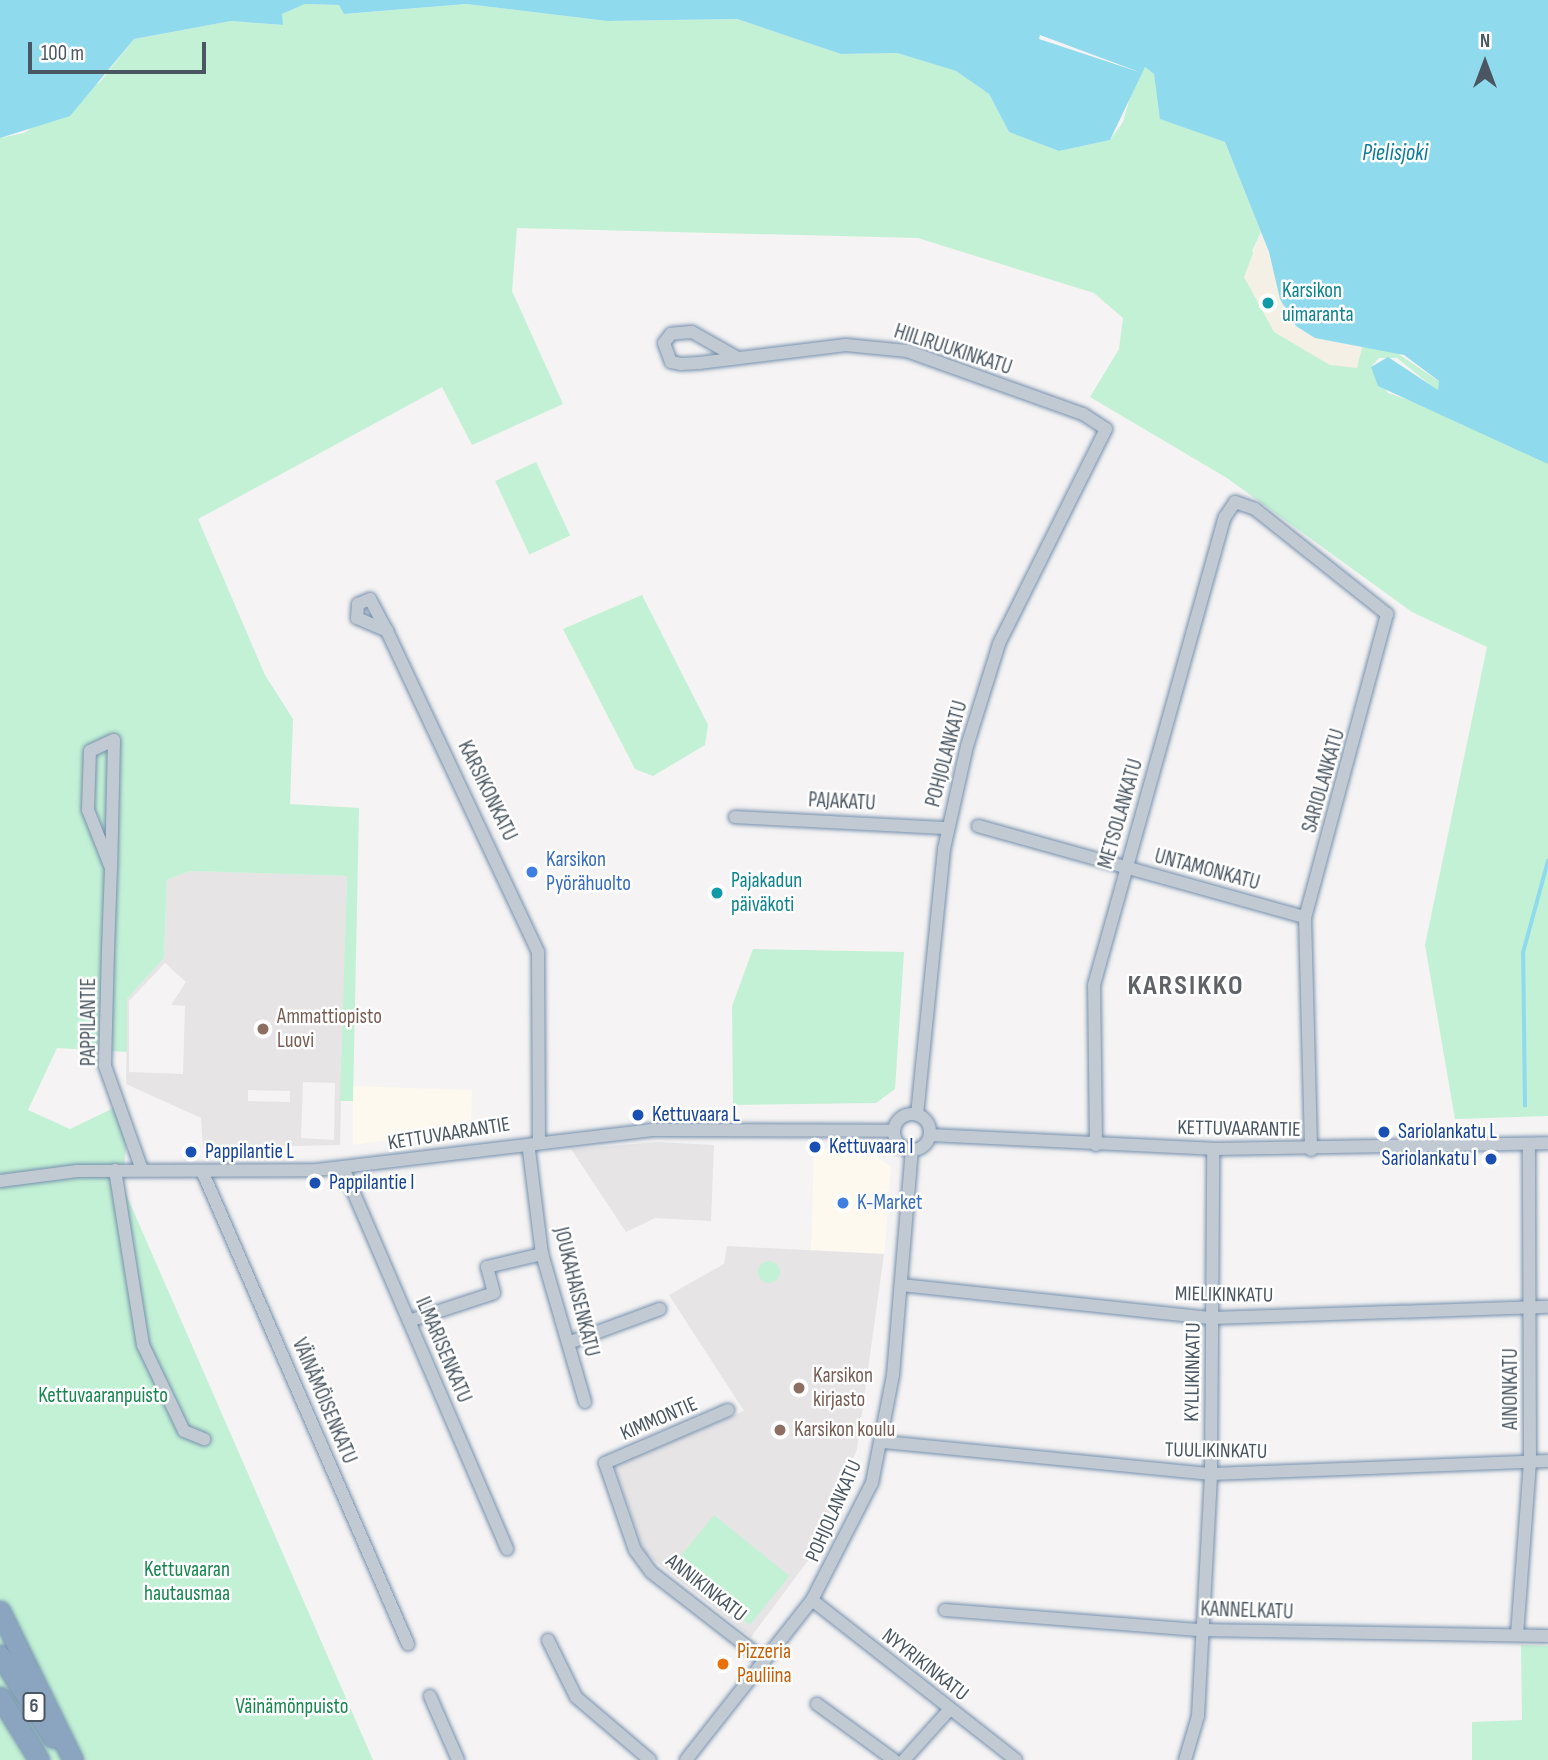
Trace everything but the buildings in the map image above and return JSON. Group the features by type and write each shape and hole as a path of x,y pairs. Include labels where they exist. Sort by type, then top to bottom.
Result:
{"highway":[{"path":"0,1611 73,1760"},
{"name":"6","path":"0,1655 67,1760"},
{"name":"6","path":"0,1697 36,1754"},
{"path":"0,1705 36,1754"}],"street":[{"name":"HIILIRUUKINKATU","path":"738,358 692,332 671,334 664,343 671,362 738,358 846,345 907,351 1083,414 1106,429"},
{"name":"POHJOLANKATU","path":"917,1115 947,828 999,644 1106,429"},
{"name":"METSOLANKATU","path":"1097,1145 1092,998 1225,517 1235,502"},
{"name":"SARIOLANKATU","path":"1235,502 1255,509 1387,614 1305,917 1311,1150"},
{"name":"KARSIKONKATU","path":"387,631 538,952 539,1139"},
{"name":"PAPPILANTIE","path":"111,868 88,810 90,751 114,740 113,765 111,868 106,1066 142,1170"},
{"name":"PAJAKATU","path":"735,817 947,828"},
{"name":"UNTAMONKATU","path":"978,826 1305,917"},
{"path":"917,1115 930,1135 912,1150 899,1144 894,1131 901,1118 917,1115"},
{"name":"KETTUVAARANTIE","path":"3,1182 64,1172 142,1170 203,1173 343,1168 539,1139 651,1130 894,1131"},
{"name":"KETTUVAARANTIE","path":"930,1135 1213,1149 1311,1150 1548,1143"},
{"name":"AINONKATU","path":"1517,1635 1530,1461 1528,1143"},
{"name":"KYLLIKINKATU","path":"1185,1760 1198,1716 1211,1474 1213,1149"},
{"name":"JOUKAHAISENKATU","path":"530,1150 542,1254 585,1402"},
{"name":"POHJOLANKATU","path":"686,1760 812,1600 872,1483 884,1442 912,1150"},
{"name":"ILMARISENKATU","path":"343,1168 507,1549"},
{"path":"115,1170 143,1345 184,1431 204,1439"},
{"name":"VÄINÄMÖISENKATU","path":"203,1173 408,1644"},
{"path":"410,1321 494,1293 488,1267 542,1254"},
{"name":"MIELIKINKATU","path":"901,1285 1212,1318 1548,1307"},
{"path":"568,1343 660,1309"},
{"name":"KIMMONTIE","path":"605,1463 728,1410"},
{"name":"TUULIKINKATU","path":"884,1442 1211,1474 1548,1461"},
{"name":"ANNIKINKATU","path":"605,1463 635,1550 652,1572 763,1659"},
{"name":"NYYRIKINKATU","path":"812,1600 1016,1760"},
{"name":"KANNELKATU","path":"945,1610 1201,1630 1548,1636"},
{"path":"548,1640 576,1698 641,1757"},
{"path":"430,1696 458,1760"},
{"path":"817,1704 894,1760"},
{"path":"904,1760 950,1709"}],"shaded area":[{"name":"Ammattiopisto Luovi","path":"190,871 347,876 340,1145 203,1148 201,1118 126,1084 127,999 164,958 167,880","holes":["165,963 186,982 171,1005 185,1006 183,1074 129,1072 129,1001","303,1082 335,1083 334,1140 301,1138","248,1090 290,1091 290,1102 248,1101"]},
{"path":"353,1086 472,1090 471,1129 353,1145"},
{"path":"658,1142 714,1145 711,1221 655,1218 626,1232 571,1149"},
{"path":"814,1149 869,1151 891,1167 884,1254 811,1250"},
{"name":"Karsikon koulu","path":"727,1246 884,1254 857,1449 810,1558 751,1637 645,1553 614,1466 744,1411 669,1295 724,1264"}],"green space":[{"path":"305,4 340,5 345,14 466,4 607,21 737,19 841,54 897,53 956,71 989,94 1009,132 1059,151 1110,140 1123,122 1136,76 1145,67 1154,74 1161,119 1225,142 1261,232 1252,251 1357,361 1363,344 1394,351 1440,382 1438,391 1397,358 1379,358 1371,367 1388,393 1444,412 1548,464 1548,1116 1455,1119 1425,945 1487,647 1412,612 1227,478 1090,397 1119,349 1123,318 1094,293 918,238 517,228 512,291 563,404 472,445 442,387 198,519 265,675 293,719 290,804 359,808 353,1101 340,1101 347,876 190,871 167,880 164,958 127,999 127,1052 57,1048 28,1110 70,1129 120,1105 126,1148 122,1185 373,1760 0,1760 0,138 24,133 100,82 134,39 231,21 282,25 282,14"},
{"path":"536,462 570,535 529,554 495,481"},
{"path":"642,595 708,725 705,745 653,776 635,769 563,629"},
{"path":"753,949 904,952 895,1089 876,1103 733,1105 732,1006"},
{"path":"769,1261 777,1264 780,1272 777,1280 769,1283 761,1280 758,1272 761,1264"},
{"path":"714,1515 789,1576 750,1625 674,1564"},
{"path":"1521,1645 1548,1646 1548,1760 1472,1760 1472,1722 1522,1720"}],"sand":[{"name":"Karsikon uimaranta","path":"1261,232 1289,317 1315,337 1363,344 1357,368 1330,365 1274,332 1244,277"}],"water":[{"name":"Pielisjoki","path":"0,0 1548,0 1548,464 1378,386 1371,367 1388,357 1438,390 1439,381 1404,355 1315,338 1296,326 1280,299 1269,252 1225,142 1160,119 1154,74 1145,67 1110,140 1059,151 1009,132 989,94 956,71 897,53 841,54 737,19 607,21 466,4 344,14 339,5 305,4 282,14 283,25 231,21 134,39 70,116 0,138"}],"pier":[{"path":"1040,35 1142,73 1039,39"}],"waterway":[{"path":"1525,1106 1523,953 1548,861"}],"place":[{"name":"Karsikon uimaranta","path":"1268,303"},
{"name":"Karsikon Pyörähuolto","path":"532,872"},
{"name":"Pajakadun päiväkoti","path":"717,893"},
{"name":"Ammattiopisto Luovi","path":"263,1029"},
{"name":"Kettuvaara L","path":"638,1115"},
{"name":"Sariolankatu L","path":"1384,1132"},
{"name":"Kettuvaara I","path":"815,1147"},
{"name":"Pappilantie L","path":"191,1152"},
{"name":"Sariolankatu I","path":"1491,1159"},
{"name":"Pappilantie I","path":"315,1183"},
{"name":"K-Market","path":"843,1203"},
{"name":"Karsikon kirjasto","path":"799,1388"},
{"name":"Karsikon koulu","path":"780,1430"},
{"name":"Pizzeria Pauliina","path":"723,1664"}],"district":[{"name":"KARSIKKO","path":"1186,986"}],"park label":[{"name":"Kettuvaaranpuisto","path":"103,1396"},
{"name":"Kettuvaaran hautausmaa","path":"187,1582"},
{"name":"Väinämönpuisto","path":"292,1707"}]}
